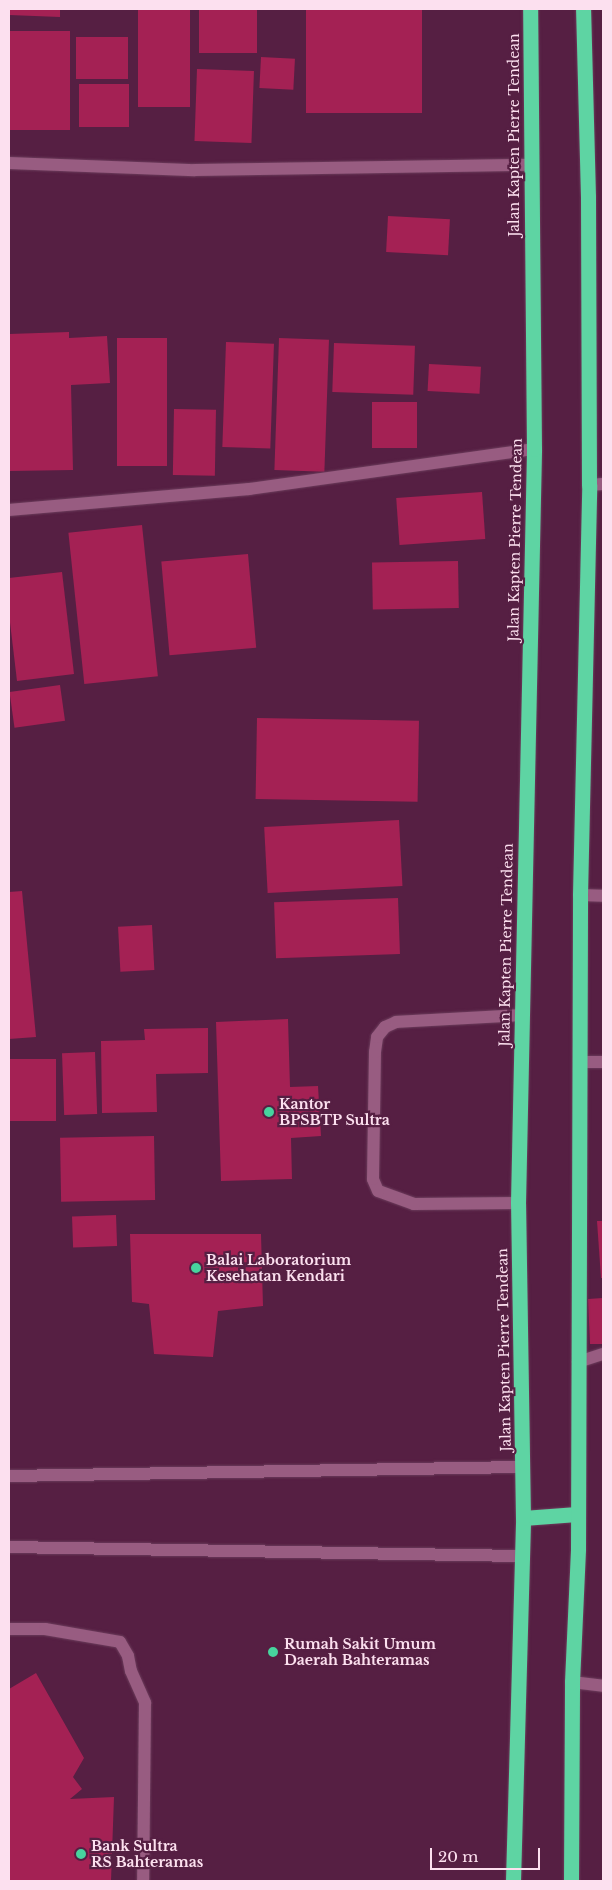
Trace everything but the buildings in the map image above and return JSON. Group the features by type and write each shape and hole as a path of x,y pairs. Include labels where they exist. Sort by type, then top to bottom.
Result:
{"highway":[{"name":"Jalan Kapten Pierre Tendean","path":"513,1881 520,1556 523,1518 518,1203 520,1015 534,449 530,9"},
{"path":"571,1881 572,1682 577,1514 580,895 596,485 583,9"},
{"path":"523,1518 577,1514"}],"street":[{"path":"9,164 195,170 530,165"},
{"path":"9,510 249,489 534,449"},
{"path":"580,895 603,896"},
{"path":"518,1203 402,1202 378,1191 373,1179 375,1052 377,1037 384,1026 396,1022 520,1015"},
{"path":"580,1062 603,1062"},
{"path":"578,1362 603,1354"},
{"path":"9,1476 522,1468"},
{"path":"9,1547 520,1556"},
{"path":"9,1629 45,1629 120,1642 128,1656 131,1671 145,1703 143,1881"},
{"path":"572,1682 603,1686"}],"place":[{"name":"Kantor BPSBTP Sultra","path":"269,1112"},
{"name":"Balai Laboratorium Kesehatan Kendari","path":"196,1268"},
{"name":"Rumah Sakit Umum Daerah Bahteramas","path":"273,1652"},
{"name":"Bank Sultra RS Bahteramas","path":"81,1854"}]}
